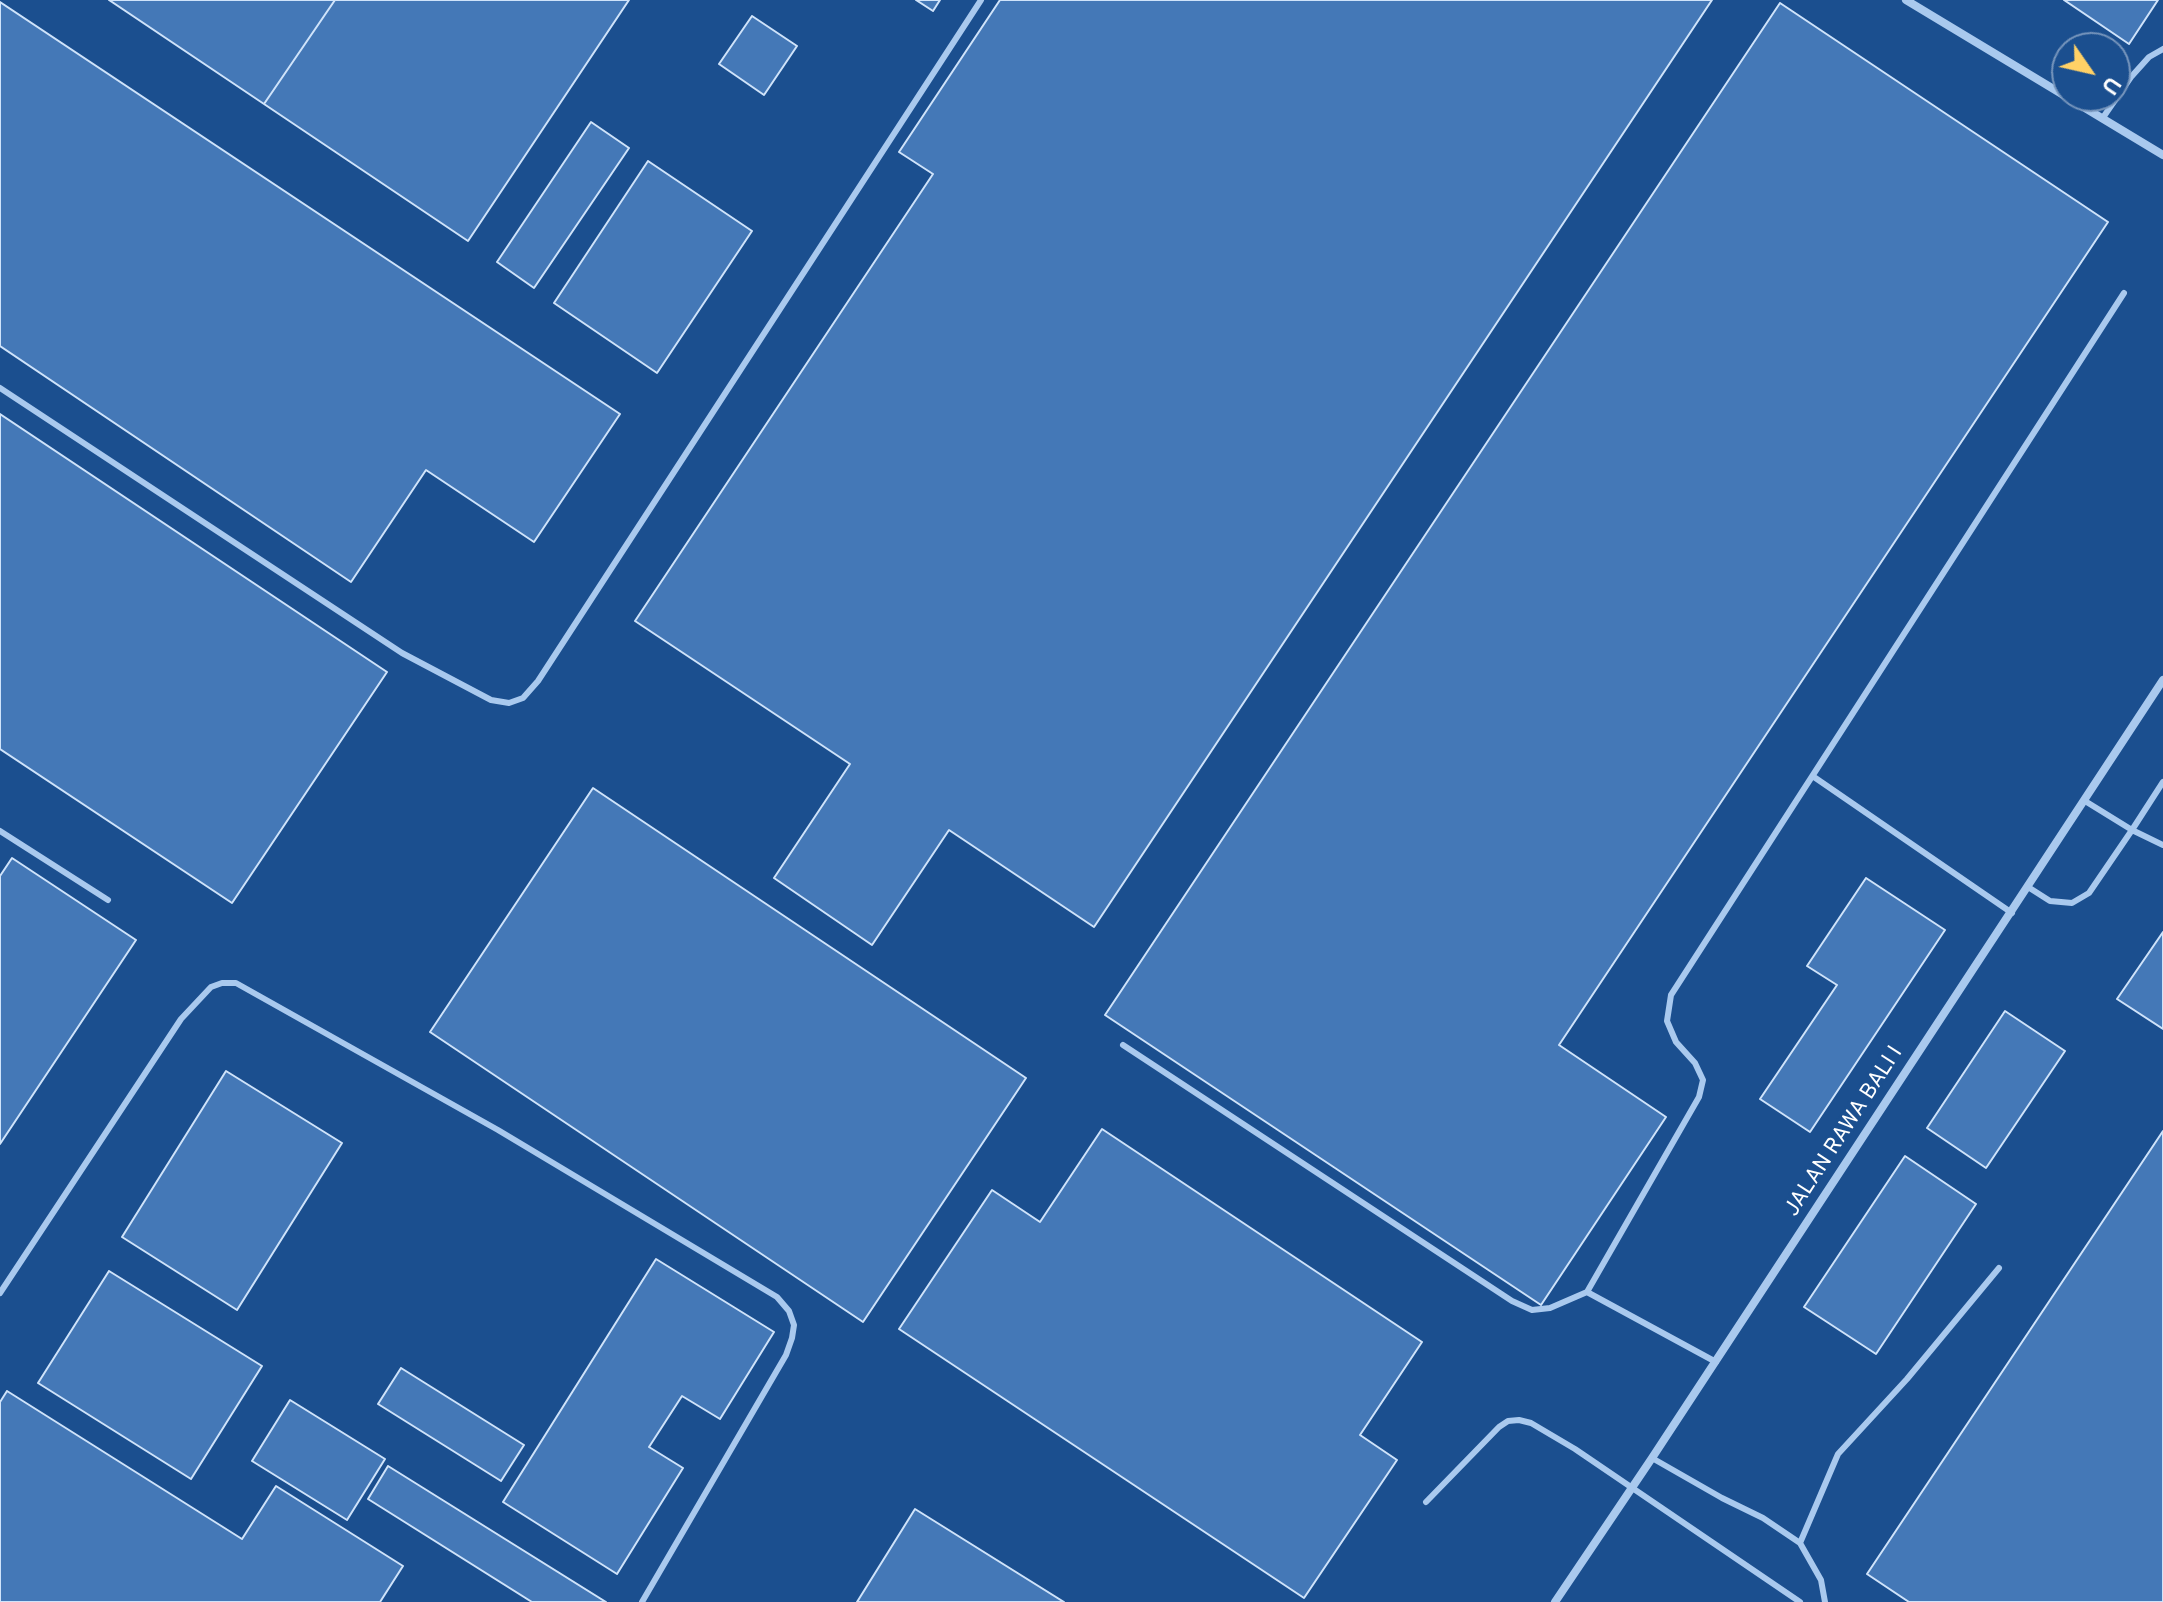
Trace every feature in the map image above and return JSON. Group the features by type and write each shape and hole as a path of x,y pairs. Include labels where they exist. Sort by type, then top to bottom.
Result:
{"street":[{"path":"1906,0 2163,155"},
{"name":"JALAN RAWA BALI I","path":"1555,1602 2163,680"}],"lane":[{"path":"0,388 402,653 491,700 509,703 523,698 546,668 981,0"},
{"path":"2102,119 2131,77 2149,57 2163,49"},
{"path":"1123,1045 1512,1301 1532,1310 1550,1308 1587,1292 1699,1097 1703,1080 1695,1063 1676,1042 1667,1021 1671,995 2124,293"},
{"path":"1814,777 2012,913"},
{"path":"2028,887 2050,901 2072,903 2089,893 2163,782"},
{"path":"2085,801 2163,845"},
{"path":"0,831 108,900"},
{"path":"0,1293 181,1019 211,987 236,983 498,1130 777,1297 789,1311 794,1325 786,1355 642,1602"},
{"path":"1800,1543 1838,1454 1907,1379 1999,1268"},
{"path":"1587,1292 1716,1362"},
{"path":"1426,1502 1499,1427 1508,1421 1531,1423 1575,1449 1800,1602"},
{"path":"1652,1458 1763,1518 1800,1543 1821,1580 1825,1602"}],"building":[{"path":"109,0 335,0 264,104"},
{"path":"335,0 629,0 468,241 264,104"},
{"path":"916,0 940,0 933,11"},
{"path":"1000,0 1712,0 1094,927 949,830 872,945 774,878 850,764 635,621 933,174 899,152"},
{"path":"2064,0 2158,0 2131,41 2131,32 2111,32"},
{"path":"0,2 620,414 534,542 426,470 351,582 0,346"},
{"path":"1780,3 2108,222 1559,1045 1666,1117 1541,1305 1105,1015"},
{"path":"752,16 797,46 764,95 719,64"},
{"path":"591,122 629,148 534,288 497,262"},
{"path":"648,161 752,231 657,373 554,303"},
{"path":"0,414 387,672 232,903 0,749"},
{"path":"593,788 1026,1078 863,1322 430,1032"},
{"path":"12,858 136,940 0,1144 0,876"},
{"path":"1866,878 1945,930 1810,1132 1760,1099 1837,985 1807,966"},
{"path":"2163,932 2163,1029 2117,999"},
{"path":"2005,1011 2065,1051 1986,1168 1927,1128"},
{"path":"226,1071 342,1143 237,1310 122,1237"},
{"path":"1102,1129 1422,1342 1360,1435 1397,1460 1304,1598 899,1329 992,1190 1040,1222"},
{"path":"2163,1131 2163,1602 1909,1602 1867,1574"},
{"path":"1905,1156 1976,1204 1876,1354 1804,1307"},
{"path":"656,1259 774,1332 720,1419 682,1396 649,1447 683,1468 617,1574 503,1502"},
{"path":"109,1271 262,1366 191,1479 38,1383"},
{"path":"401,1368 524,1445 501,1481 378,1404"},
{"path":"7,1391 242,1539 276,1486 403,1566 380,1602 0,1602 0,1402"},
{"path":"290,1400 385,1459 347,1520 252,1461"},
{"path":"388,1466 606,1602 532,1602 368,1499"},
{"path":"915,1509 1064,1602 857,1602"}]}
